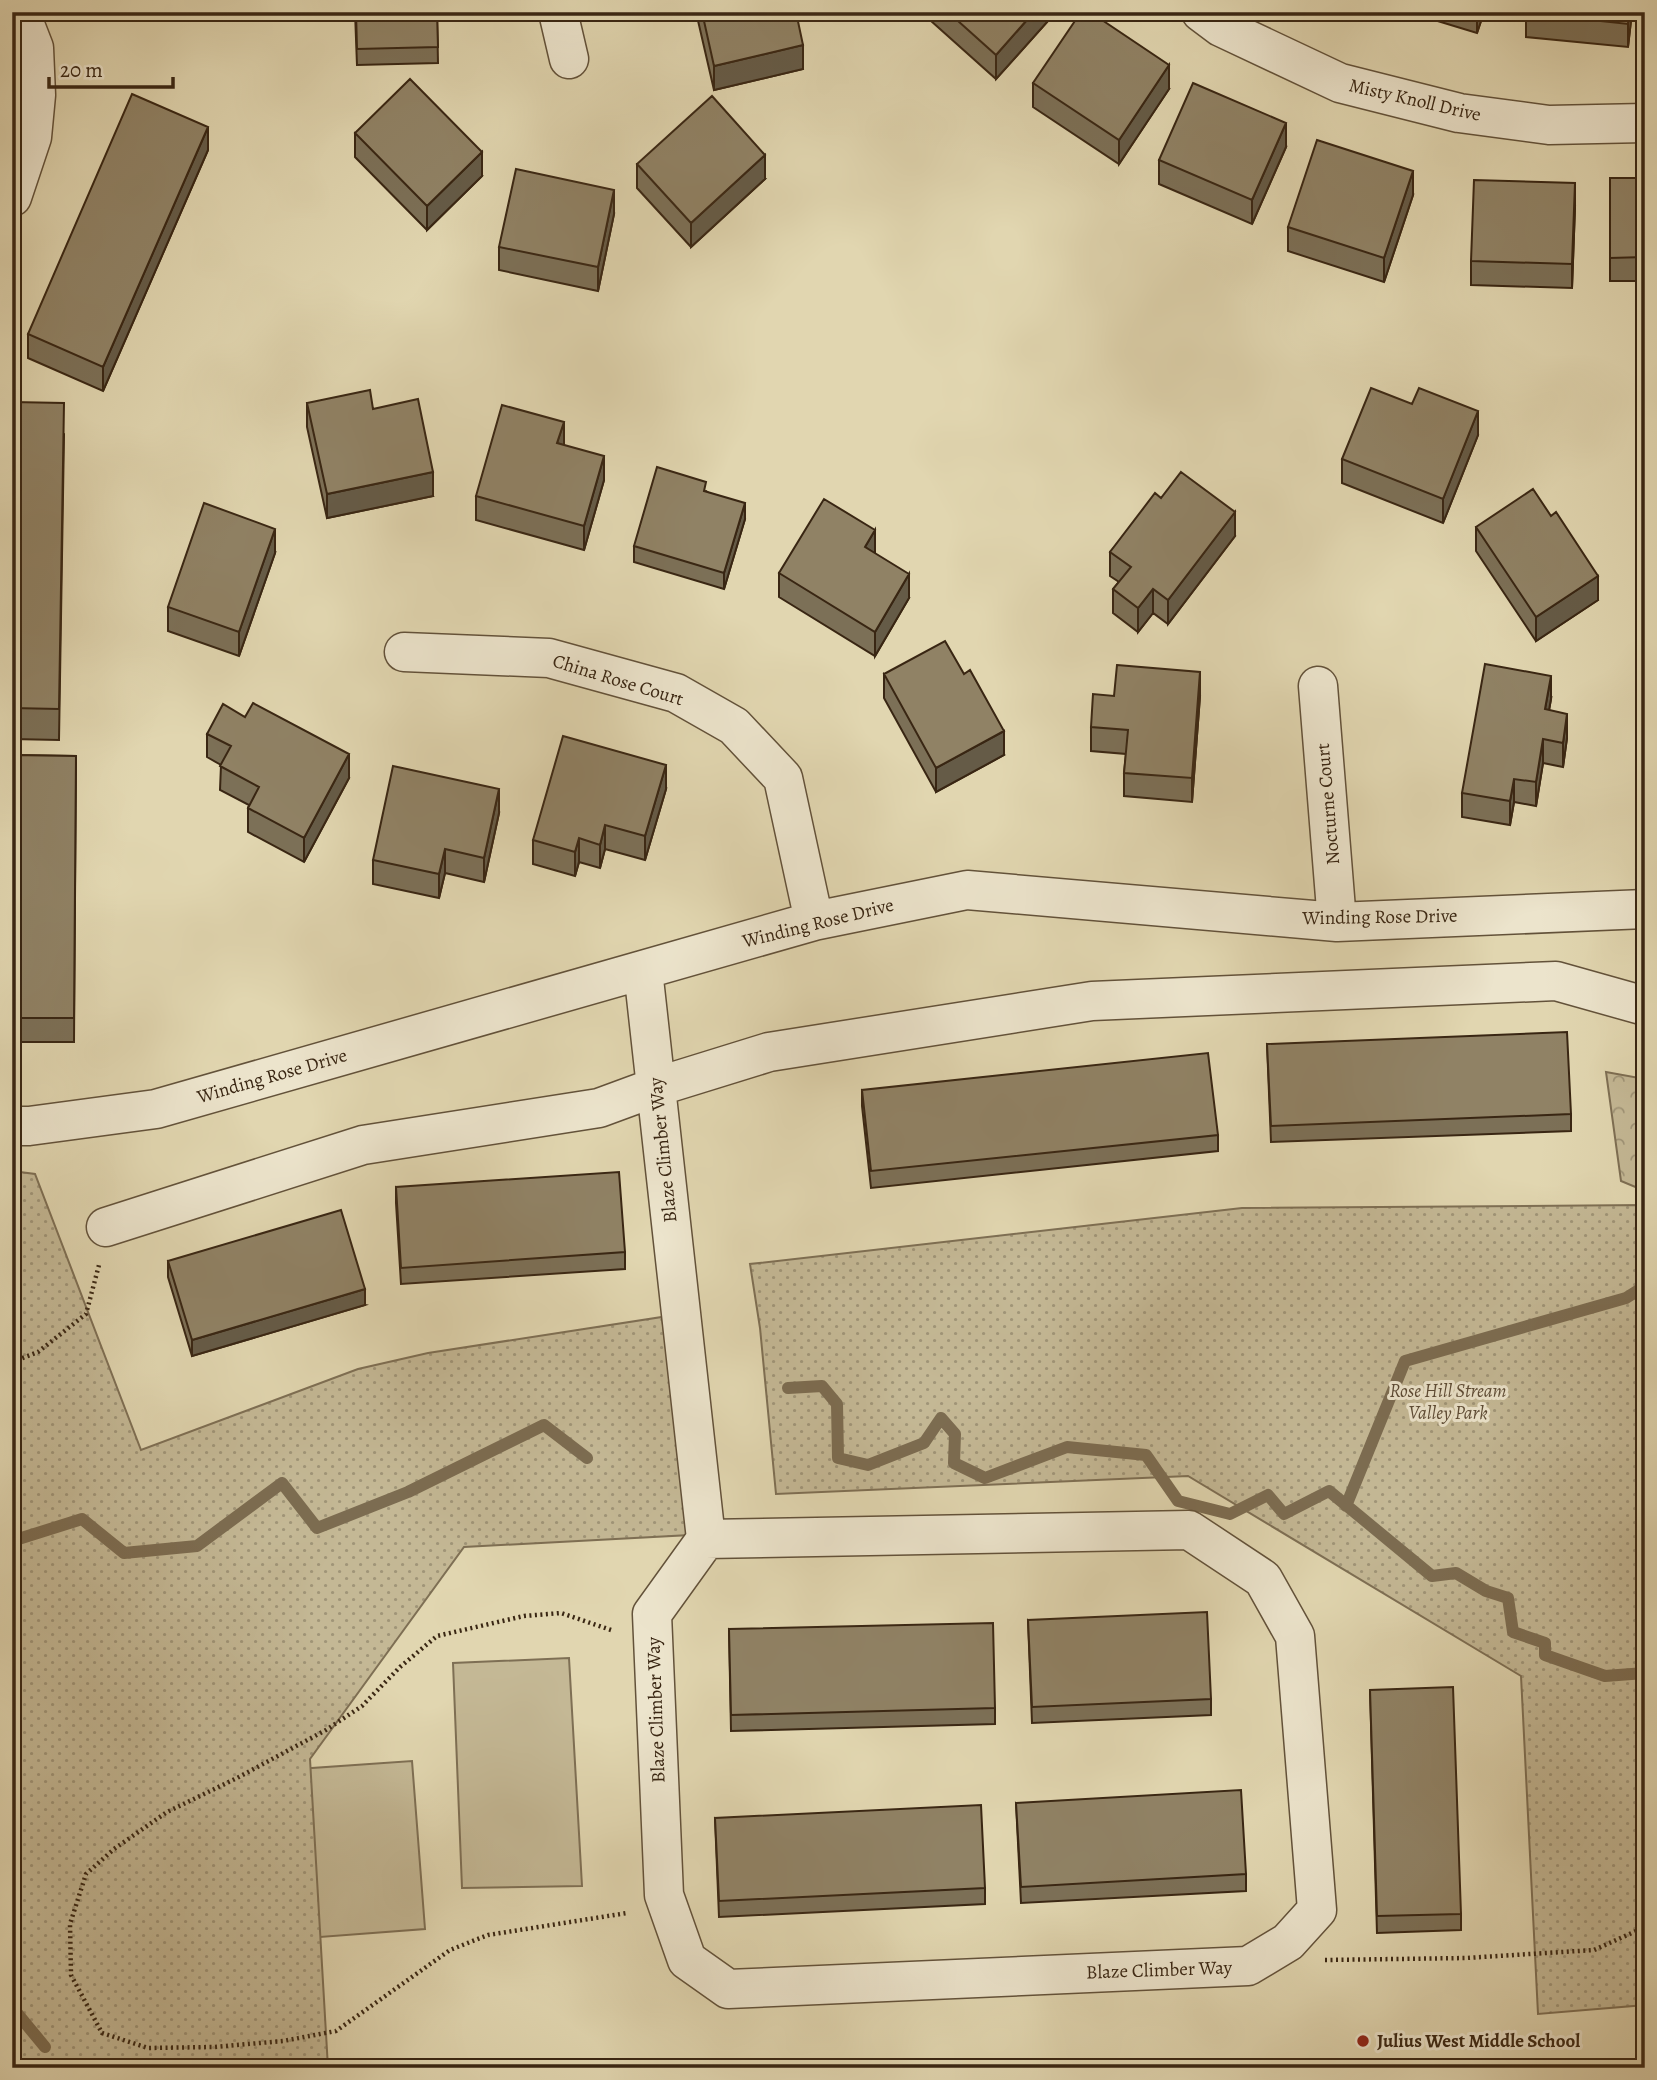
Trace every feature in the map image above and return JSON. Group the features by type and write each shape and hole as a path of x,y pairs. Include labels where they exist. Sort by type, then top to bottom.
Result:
{"street":[{"path":"12,197 32,137 36,95 34,48 20,12"},
{"path":"558,12 569,59"},
{"name":"Misty Knoll Drive","path":"1201,12 1221,27 1340,83 1459,113 1549,125 1645,122"},
{"name":"China Rose Court","path":"404,652 549,658 676,693 734,726 783,778 814,921"},
{"name":"Nocturne Court","path":"1318,686 1337,922"},
{"name":"Winding Rose Drive","path":"12,1126 156,1110 814,921 967,890 1337,922 1645,909"},
{"name":"Blaze Climber Way","path":"643,970 706,1539 652,1614 664,1895 687,1960 728,1989 1248,1966 1288,1942 1317,1910 1295,1636 1263,1579 1189,1530 706,1539"},
{"path":"106,1227 363,1145 600,1108 656,1087 769,1052 1093,1001 1556,981 1645,1006"}],"path":[{"path":"12,1362 38,1352 86,1314 98,1268"},
{"path":"653,1638 615,1631 561,1613 524,1616 437,1636 400,1667 362,1706 326,1730 167,1812 114,1849 86,1874 69,1924 71,1975 102,2033 148,2048 215,2047 283,2041 336,2031 450,1950 488,1935 667,1906"},
{"path":"1320,1960 1466,1958 1594,1950 1645,1927"}],"green space":[{"path":"1606,1072 1645,1079 1645,1191 1621,1181"},
{"path":"12,1171 35,1174 141,1450 358,1369 428,1353 662,1317 690,1535 464,1547 310,1759 328,2068 12,2068"},
{"name":"Rose Hill Stream Valley Park","path":"1645,1205 1645,2005 1538,2014 1521,1676 1188,1476 776,1494 760,1328 750,1264 1242,1208"},
{"path":"569,1658 582,1886 462,1888 453,1663"},
{"path":"412,1761 425,1929 307,1938 298,1769"}],"building":[{"path":"356,12 437,12 438,47 357,49"},
{"path":"702,12 796,12 803,45 714,66"},
{"path":"948,12 1034,12 996,55"},
{"path":"1081,12 1090,12 1169,65 1119,140 1033,83"},
{"path":"1526,12 1629,12 1628,24"},
{"path":"410,79 482,152 427,206 355,133"},
{"path":"1193,83 1286,123 1252,200 1159,160"},
{"path":"132,94 208,127 103,367 28,334"},
{"path":"712,96 765,155 691,223 637,164"},
{"path":"1317,140 1413,171 1384,258 1288,227"},
{"path":"516,169 614,190 598,267 499,247"},
{"path":"1610,178 1645,178 1645,257 1610,258"},
{"path":"1474,180 1575,183 1572,264 1471,261"},
{"path":"1371,388 1412,404 1419,388 1478,411 1443,499 1342,459"},
{"path":"370,390 373,409 418,399 433,472 327,494 307,403"},
{"path":"12,402 64,403 59,709 12,708"},
{"path":"502,405 564,422 557,443 604,456 584,526 476,496"},
{"path":"657,467 706,482 704,491 745,503 724,573 634,546"},
{"path":"1181,472 1235,512 1168,600 1153,589 1138,608 1113,589 1131,567 1110,552 1155,493 1161,498"},
{"path":"1533,489 1551,516 1556,512 1598,576 1536,617 1476,527"},
{"path":"824,499 875,530 865,547 909,574 875,632 779,573"},
{"path":"204,503 275,529 239,632 168,607"},
{"path":"945,641 964,674 970,670 1004,731 936,768 884,674"},
{"path":"1485,664 1551,676 1545,709 1567,714 1563,743 1543,739 1536,782 1514,779 1510,801 1462,793"},
{"path":"1117,665 1200,672 1192,778 1124,773 1128,730 1091,727 1093,694 1114,696"},
{"path":"253,703 349,754 304,838 248,808 259,787 220,766 231,746 207,734 223,704 245,717"},
{"path":"563,736 666,765 645,836 605,825 600,845 579,838 575,852 533,840"},
{"path":"12,755 76,756 74,1018 12,1018"},
{"path":"393,766 499,789 484,858 445,849 439,874 373,860"},
{"path":"1567,1032 1571,1114 1271,1126 1267,1044"},
{"path":"1208,1053 1218,1135 871,1171 862,1090"},
{"path":"619,1172 625,1252 401,1268 396,1187"},
{"path":"341,1210 365,1289 192,1340 168,1261"},
{"path":"1207,1612 1211,1699 1032,1707 1028,1620"},
{"path":"993,1623 995,1708 731,1715 729,1629"},
{"path":"1453,1687 1461,1914 1377,1916 1370,1690"},
{"path":"1241,1790 1246,1874 1021,1887 1016,1803"},
{"path":"981,1805 985,1888 719,1901 715,1818"}],"waterway":[{"path":"1346,1506 1405,1361 1626,1298 1645,1286"},
{"path":"788,1388 822,1386 837,1404 838,1458 868,1465 924,1443 941,1418 955,1434 954,1463 985,1478 1067,1447 1146,1455 1178,1501 1230,1514 1268,1495 1284,1514 1329,1491 1432,1576 1456,1573 1486,1591 1508,1598 1513,1632 1545,1643 1545,1655 1605,1676 1645,1673"},
{"path":"12,1541 82,1519 124,1553 197,1546 282,1483 317,1528 408,1492 544,1425 587,1458"},
{"path":"12,2007 45,2047"}],"place":[{"name":"Julius West Middle School","path":"1363,2041"}]}
